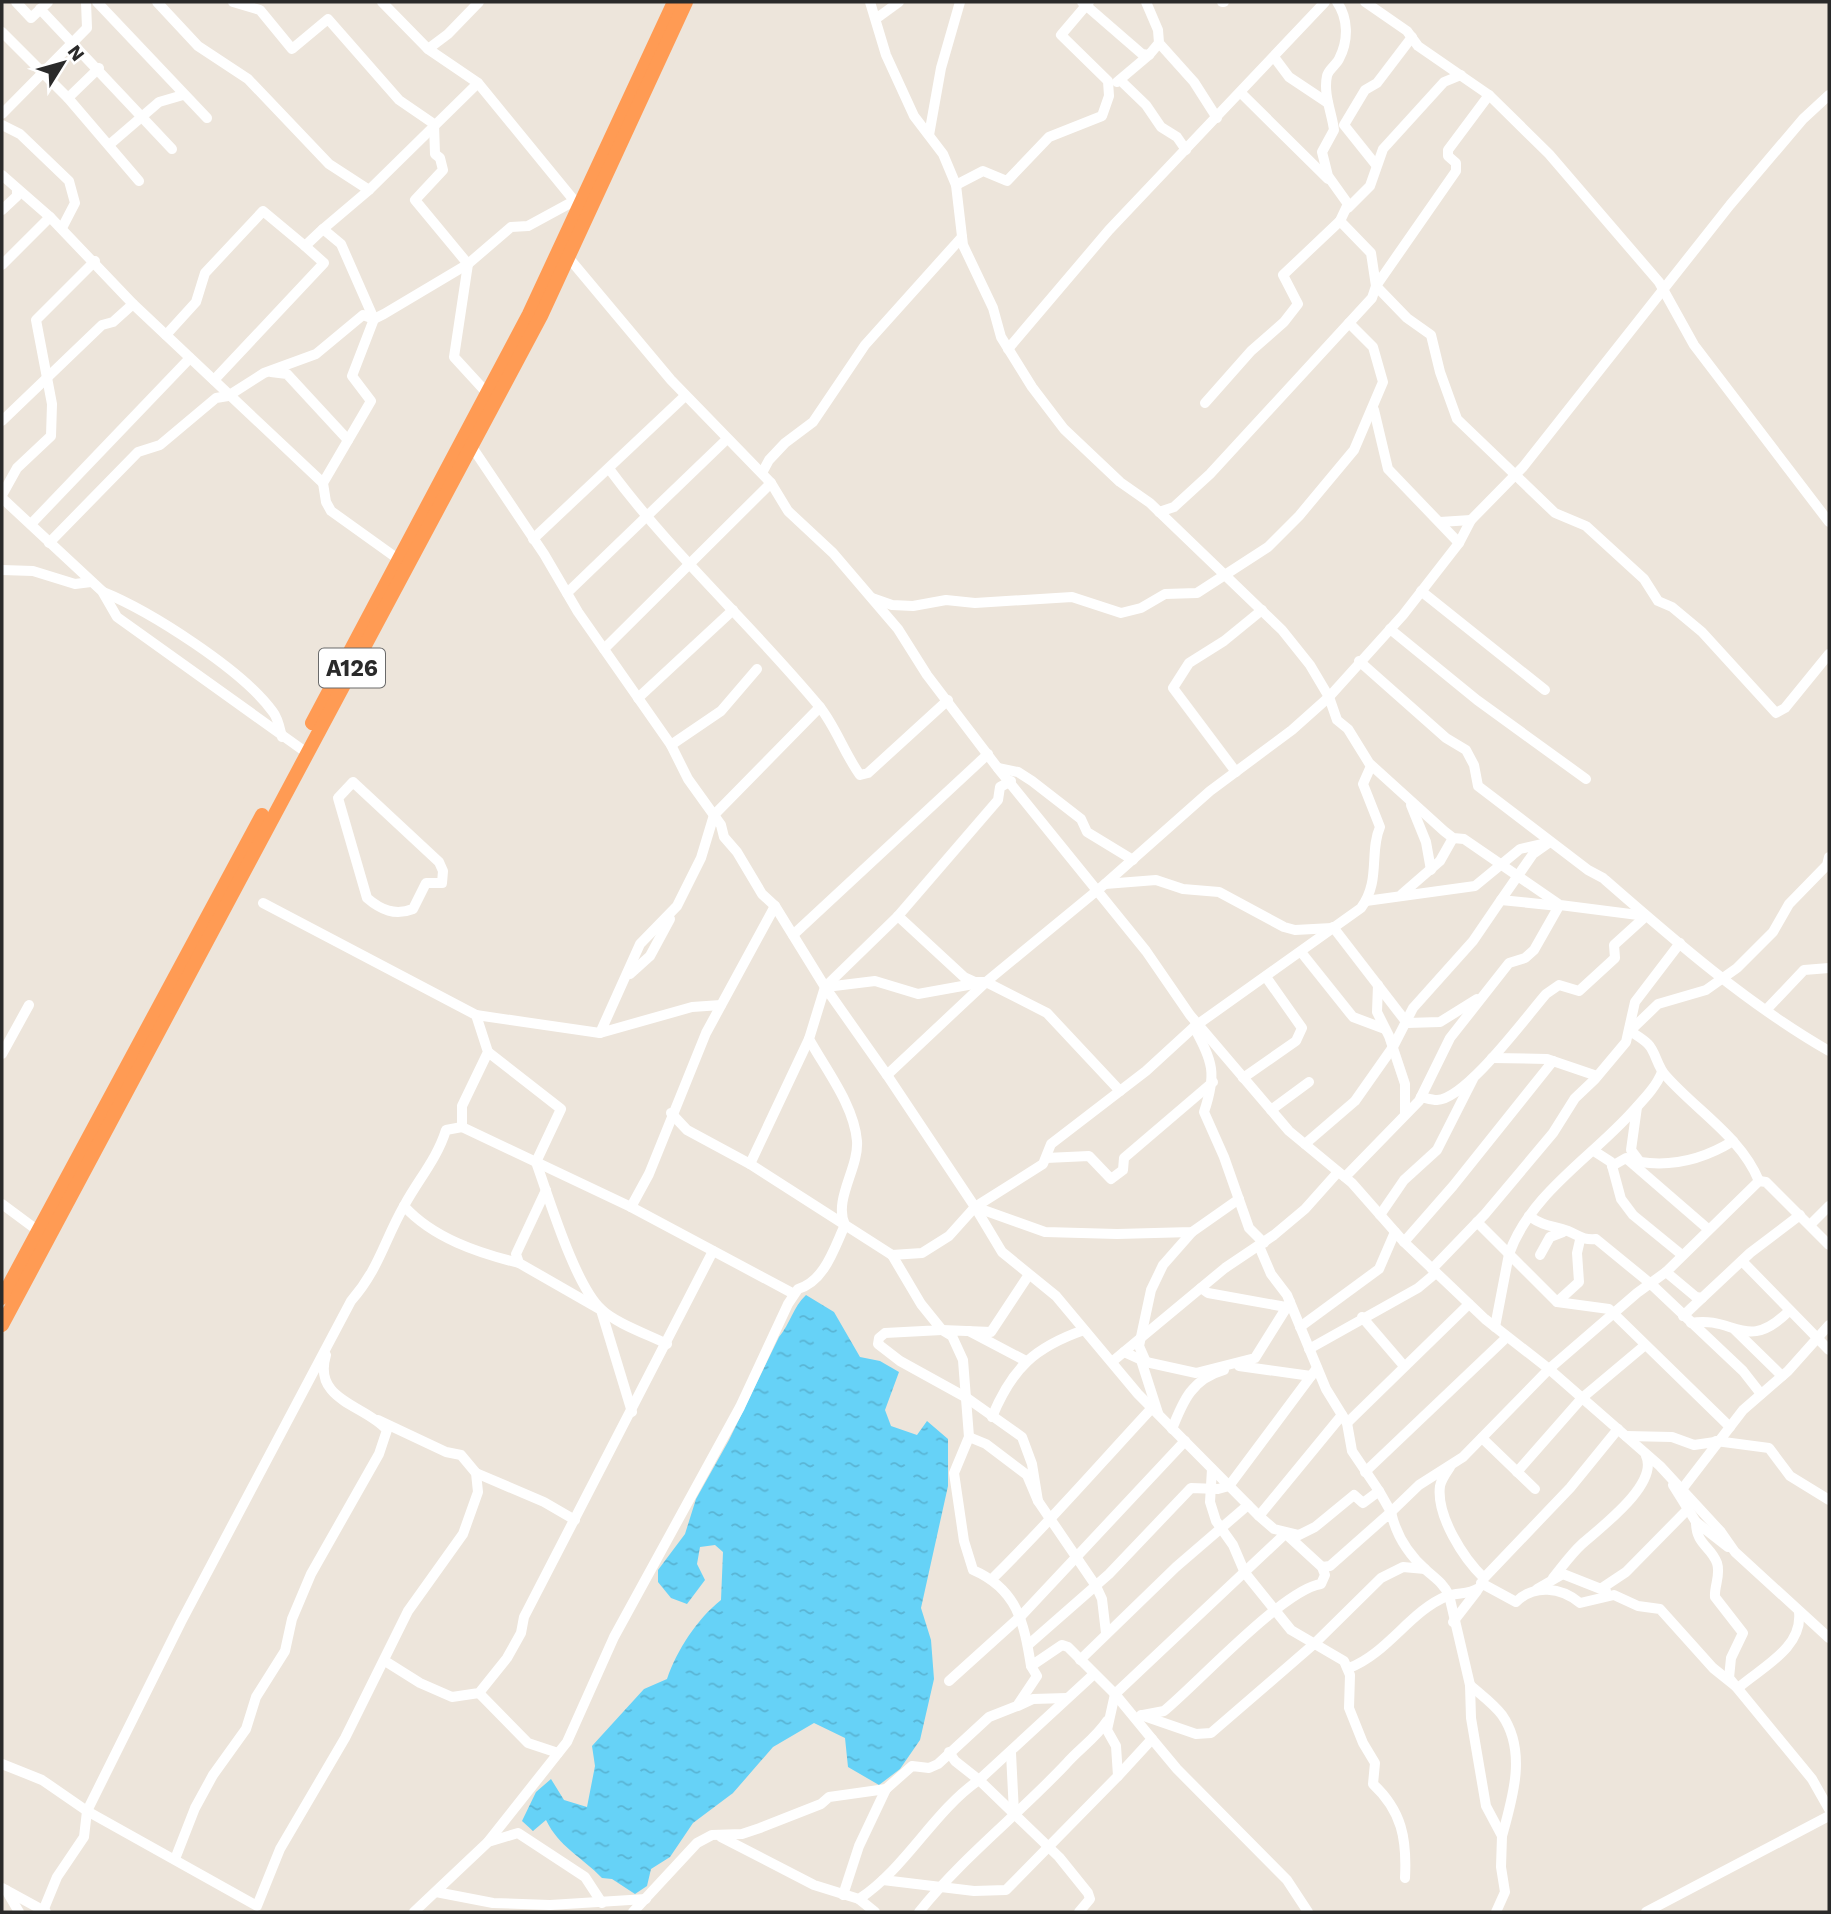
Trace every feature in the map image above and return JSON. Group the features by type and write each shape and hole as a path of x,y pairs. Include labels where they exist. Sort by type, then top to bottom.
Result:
{"highway":[{"name":"A126","path":"2,1325 37,1230 472,447 568,257 686,2"},
{"name":"A126","path":"2,1298 24,1269 303,750 398,559 543,285 576,203 669,4"}],"street":[{"path":"16,2 29,18 44,6 73,42 172,149"},
{"path":"2,114 87,28 86,2"},
{"path":"97,2 207,118"},
{"path":"157,2 198,46 248,79 329,164 369,190"},
{"path":"233,2 260,10 292,49 328,19 399,100 434,124"},
{"path":"428,49 479,2"},
{"path":"870,2 886,55 914,116 943,154 956,186 962,237 1008,349 1064,429 1121,482 1160,512 1262,610 1310,666 1329,696 1337,720 1348,729 1371,766 1452,838 1464,839 1560,905 1646,916"},
{"path":"877,18 899,2"},
{"path":"929,135 941,68 960,2"},
{"path":"1146,2 1158,30 1159,43 1194,82 1217,118"},
{"path":"1008,349 1109,230 1325,2"},
{"path":"1337,2 1346,15 1345,42 1339,58 1327,75 1328,103 1334,130 1322,152 1333,184 1348,208"},
{"path":"1366,2 1412,37 1418,46 1489,95 1531,134 1663,289 1694,345 1829,523"},
{"path":"956,186 983,171 1007,181 1049,137 1102,116 1110,96 1108,81 1061,36 1085,3 1142,54 1149,55"},
{"path":"49,543 138,452 160,445 216,398 228,396 264,373 316,354 363,315 373,319 413,300 468,264 511,226 528,226 576,203 478,83 428,49 390,4"},
{"path":"2,32 68,98 139,181"},
{"path":"1376,165 1344,125 1365,90 1377,83 1412,37"},
{"path":"1108,81 1120,80 1159,43"},
{"path":"1274,57 1289,77 1328,103"},
{"path":"68,98 99,68"},
{"path":"1205,403 1251,351 1284,322 1298,304 1283,275 1340,221 1348,208 1370,186 1383,149 1444,82 1461,75"},
{"path":"1120,80 1186,150"},
{"path":"305,246 369,190 478,83"},
{"path":"1241,93 1333,184"},
{"path":"109,145 159,102 183,95"},
{"path":"1160,512 1174,507 1210,474 1372,298 1376,286 1456,170 1456,163 1448,156 1448,150 1489,95"},
{"path":"887,1074 986,982 1236,772 1292,730 1329,696 1390,629 1458,543 1471,520 1516,475 1663,289 1803,119 1829,95"},
{"path":"434,124 435,154 440,158 443,170 415,200 468,264 454,357 487,393"},
{"path":"2,125 20,134 69,181 75,203 62,228"},
{"path":"2,175 17,191 50,216 133,304 323,483 326,502 331,511 398,559"},
{"path":"2,210 17,196 17,191"},
{"path":"166,335 196,302 205,273 263,211 305,246 324,264 214,380"},
{"path":"2,265 50,216"},
{"path":"1340,221 1371,253 1376,286 1408,318 1431,335 1455,416 1555,513 1586,526 1644,579 1658,601 1672,607 1702,632 1776,713 1785,708 1829,654"},
{"path":"323,229 341,244 373,319 352,376 371,401 323,483"},
{"path":"762,474 785,443 813,422 865,345 962,237"},
{"path":"568,257 685,396 771,483 788,511 833,553 872,598 998,767 1101,887 1196,1026 1270,1110 1342,1175 1395,1232 1469,1304 1507,1338 1549,1369 1660,1466 1683,1488 1735,1552"},
{"path":"94,261 36,320 52,404 51,436 17,468 2,497 102,592 117,617 303,750"},
{"path":"2,421 102,325 113,322 133,304"},
{"path":"872,598 892,605 913,606 946,600 984,602 1072,597 1121,613 1141,608 1165,594 1197,593 1224,574 1244,566 1268,547 1336,475 1354,450 1373,409 1383,382 1382,370 1373,347 1349,323"},
{"path":"31,524 190,358"},
{"path":"264,373 287,374 348,440"},
{"path":"533,539 610,470 685,396"},
{"path":"1373,409 1388,469 1458,543"},
{"path":"567,593 727,439"},
{"path":"472,447 604,649 671,745 688,779 721,825 724,837 737,852 762,894 775,906 825,987 887,1074 1002,1252 1028,1276 1056,1296 1155,1412 1274,1529 1299,1535 1315,1527 1354,1494 1363,1503 1379,1491"},
{"path":"610,470 648,515 662,538 679,549 688,566 733,610 820,707 862,776 948,700"},
{"path":"604,649 771,483"},
{"path":"1173,526 1174,507"},
{"path":"1440,522 1471,520"},
{"path":"1238,585 1244,566"},
{"path":"2,570 33,571 75,584 91,582"},
{"path":"1421,591 1545,690"},
{"path":"102,592 139,607 206,652 272,709 282,737"},
{"path":"638,698 733,610"},
{"path":"1236,772 1173,688 1189,663 1224,641 1262,610"},
{"path":"1390,629 1467,692 1586,779"},
{"path":"1359,661 1446,738 1466,750 1474,765 1478,786 1550,842 1603,878 1721,977 1796,1032 1829,1051"},
{"path":"671,745 721,711 757,669"},
{"path":"600,1033 640,944 677,906 701,858 714,815 820,707"},
{"path":"793,935 988,754"},
{"path":"1366,901 1377,859 1374,839 1380,827 1363,784 1371,766"},
{"path":"998,767 1025,776 1081,819 1087,832 1133,859"},
{"path":"750,1164 808,1039 825,987 898,916 998,800 1000,787 1011,781"},
{"path":"353,782 439,862 443,870 442,883 426,883 413,909 402,913 379,909 367,898 338,798 353,782"},
{"path":"1410,801 1426,842 1432,870"},
{"path":"1398,897 1432,870 1452,838"},
{"path":"892,1255 922,1253 949,1236 975,1207 1014,1185 1046,1158 1051,1144 1120,1091 1196,1026 1301,952 1366,901 1475,886 1520,849 1550,842"},
{"path":"1305,1144 1354,1101 1393,1047 1413,1008 1473,941 1533,854 1550,842"},
{"path":"1630,1031 1658,1004 1690,997 1706,990 1737,968 1773,932 1789,904 1827,865 1829,858"},
{"path":"1101,887 1156,880 1183,889 1219,891 1271,922 1295,930 1333,928"},
{"path":"1113,1361 1305,1209 1421,1097 1450,1038 1467,1020 1479,999 1509,963 1525,958 1534,950 1559,906 1501,900"},
{"path":"263,903 476,1015 600,1033 692,1007 721,1004"},
{"path":"631,1207 649,1174 671,1112 721,1004 775,906"},
{"path":"898,916 964,977 975,982 986,982 1047,1013 1120,1091"},
{"path":"1421,1097 1439,1100 1456,1092 1492,1058 1546,994 1559,985 1579,991 1587,987 1615,958 1614,945 1646,916"},
{"path":"1333,928 1348,951 1363,963 1407,1023"},
{"path":"1309,1349 1418,1288 1434,1271 1552,1133 1575,1098 1626,1041 1635,1002 1680,943"},
{"path":"1301,952 1353,1017 1385,1029"},
{"path":"1767,1009 1804,970 1829,968"},
{"path":"1243,1078 1296,1041 1303,1028 1266,977"},
{"path":"825,987 875,981 918,995 986,982"},
{"path":"1378,985 1377,1012 1393,1047 1405,1084 1405,1114"},
{"path":"1407,1023 1440,1022 1479,999"},
{"path":"2,1054 29,1005"},
{"path":"476,1015 488,1052 561,1109 537,1162 571,1260 601,1310 632,1412"},
{"path":"1196,1026 1207,1052 1214,1082 1204,1112 1249,1228 1261,1244 1270,1274 1300,1327 1314,1372 1345,1419 1352,1451 1391,1512 1396,1534 1425,1569 1443,1583 1449,1595 1453,1622 1470,1685 1471,1718 1486,1806 1502,1836"},
{"path":"1630,1031 1650,1045 1662,1072 1732,1141 1759,1181"},
{"path":"414,1912 487,1843 558,1753 589,1696 614,1637 740,1407 794,1294 821,1275 845,1225 841,1210 857,1142 852,1117 808,1039"},
{"path":"462,1127 462,1106 488,1052"},
{"path":"1492,1058 1553,1061 1597,1076"},
{"path":"1404,1241 1453,1186 1553,1061"},
{"path":"1495,1327 1509,1254 1518,1230 1567,1175 1637,1107 1662,1072"},
{"path":"1380,1215 1404,1180 1437,1150 1474,1077"},
{"path":"1046,1158 1089,1156 1111,1178 1123,1170 1124,1158 1214,1082"},
{"path":"1270,1110 1309,1082"},
{"path":"1612,1166 1628,1154 1637,1107"},
{"path":"671,1112 687,1130 750,1164 892,1255 921,1304 942,1330 952,1336 963,1360 967,1398 969,1437 954,1473 964,1541 973,1570 993,1578 1021,1616 1031,1665 1037,1676 1017,1706"},
{"path":"4,1889 44,1911 58,1877 84,1837 88,1811 181,1622 351,1301 375,1270 404,1206 439,1155 446,1130 462,1127 537,1162 631,1207 794,1294"},
{"path":"1628,1154 1640,1162 1673,1164 1715,1152 1732,1141"},
{"path":"1594,1151 1611,1162 1621,1199 1633,1215 1682,1255"},
{"path":"1628,1154 1708,1229"},
{"path":"1759,1181 1766,1182 1829,1245"},
{"path":"1322,1567 1330,1566 1419,1485 1452,1464 1482,1438 1549,1369 1613,1313 1666,1272 1759,1181"},
{"path":"519,1263 516,1254 546,1190"},
{"path":"1155,1412 1139,1346 1151,1290 1163,1265 1192,1232 1239,1199"},
{"path":"2,1204 37,1230"},
{"path":"404,1206 417,1220 458,1243 486,1255 519,1263 667,1344"},
{"path":"1810,1225 1829,1206"},
{"path":"975,1207 1045,1232 1192,1232"},
{"path":"1687,1320 1702,1298 1742,1261 1800,1215"},
{"path":"1529,1216 1545,1227 1567,1231 1580,1240 1596,1239 1651,1284 1743,1371 1761,1394"},
{"path":"1477,1222 1558,1302 1604,1308 1613,1313 1730,1427"},
{"path":"1540,1255 1550,1237 1567,1231"},
{"path":"1300,1327 1379,1269 1395,1232"},
{"path":"1558,1302 1579,1282 1577,1254 1580,1240"},
{"path":"385,1661 420,1683 452,1697 479,1693 507,1658 521,1633 524,1617 713,1251"},
{"path":"1742,1261 1829,1350"},
{"path":"1666,1272 1696,1297 1702,1298"},
{"path":"1028,1276 991,1332 942,1330 885,1333 879,1338 878,1344 900,1361 967,1398 1022,1437 1032,1464 1038,1501"},
{"path":"1201,1289 1208,1293 1288,1305"},
{"path":"1259,1516 1345,1419 1469,1304"},
{"path":"1124,1352 1144,1361 1196,1373 1255,1358 1288,1305"},
{"path":"1687,1320 1752,1332 1770,1328 1788,1311"},
{"path":"1362,1317 1404,1366"},
{"path":"1683,1488 1716,1442 1761,1394 1783,1376 1829,1325"},
{"path":"992,1417 1002,1396 1026,1362 1050,1343 1084,1329"},
{"path":"1734,1329 1783,1376"},
{"path":"969,1331 1026,1362"},
{"path":"1365,1472 1507,1338"},
{"path":"328,1344 324,1372 332,1391 360,1412 446,1452 461,1455 476,1473 544,1502 575,1520"},
{"path":"1517,1472 1581,1398 1644,1346"},
{"path":"1172,1429 1186,1394 1214,1373 1243,1365 1314,1372"},
{"path":"1028,1645 1096,1586 1191,1488 1229,1486 1314,1372"},
{"path":"993,1578 1052,1519 1083,1481 1155,1412"},
{"path":"175,1859 195,1808 213,1775 246,1729 256,1697 285,1651 292,1619 311,1574 379,1454 387,1430 378,1420"},
{"path":"1622,1432 1672,1437 1694,1445 1716,1442 1769,1448 1790,1476 1829,1500"},
{"path":"1349,1668 1369,1661 1449,1595 1469,1594 1622,1432"},
{"path":"969,1437 986,1444 1027,1475 1038,1501 1096,1586 1102,1599 1106,1633"},
{"path":"1482,1438 1535,1489"},
{"path":"949,1681 1021,1616 1185,1441"},
{"path":"1553,1578 1580,1546 1636,1493 1648,1472 1649,1462 1644,1451"},
{"path":"1452,1464 1440,1484 1441,1501 1467,1562 1481,1583 1516,1602 1525,1593 1563,1574 1602,1588 1638,1606 1660,1609 1713,1668 1738,1688"},
{"path":"1660,1466 1696,1522 1735,1552 1799,1612 1828,1634"},
{"path":"1212,1469 1210,1502 1220,1528 1233,1545 1245,1573 1291,1630 1344,1661 1349,1668 1349,1708 1363,1744 1375,1763 1373,1784 1386,1795 1407,1844 1405,1878"},
{"path":"2,1763 42,1780 88,1811 257,1906 280,1849 345,1738 408,1611 463,1534 478,1492 476,1473"},
{"path":"1080,1660 1106,1633 1248,1505"},
{"path":"1602,1588 1626,1572 1688,1509"},
{"path":"1696,1522 1699,1541 1717,1561 1715,1598 1743,1633 1731,1658 1728,1675 1812,1779 1829,1809"},
{"path":"1141,1715 1164,1711 1275,1611 1310,1585 1321,1584 1325,1575 1322,1567 1286,1533"},
{"path":"1118,1776 1116,1746 1107,1730 1115,1694 1286,1533"},
{"path":"1127,1708 1196,1734 1211,1733 1314,1644 1381,1578 1403,1567 1425,1569"},
{"path":"1453,1622 1481,1583"},
{"path":"1537,1589 1566,1593 1580,1603 1614,1595"},
{"path":"1738,1688 1796,1638 1801,1625 1799,1612"},
{"path":"1031,1665 1062,1645 1080,1660 1115,1694 1177,1769 1287,1880 1306,1910"},
{"path":"859,1899 883,1880 962,1792 1011,1753 1026,1735 1094,1674"},
{"path":"1470,1685 1500,1713 1517,1755 1514,1795 1502,1836 1501,1867 1505,1892 1496,1912"},
{"path":"479,1693 528,1743 558,1753"},
{"path":"843,1895 859,1846 886,1789 912,1766 929,1769 989,1717 1033,1699 1068,1698"},
{"path":"919,1912 970,1855 1049,1784 1100,1732 1111,1715"},
{"path":"883,1880 944,1885 974,1891 1006,1889 1152,1739"},
{"path":"950,1752 956,1761 1014,1813 1046,1848 1059,1857 1088,1893 1090,1899 1079,1912"},
{"path":"1011,1753 1014,1813"},
{"path":"633,1912 697,1843 712,1835 721,1836 760,1828 821,1804 829,1797 886,1789"},
{"path":"1646,1912 1829,1816"},
{"path":"487,1843 518,1833 585,1877 601,1903"},
{"path":"721,1836 814,1885 859,1899 875,1912"},
{"path":"4,1889 19,1912"},
{"path":"436,1892 493,1903 550,1905 646,1899"}],"water":[{"path":"806,1295 834,1312 860,1357 880,1361 899,1372 885,1410 891,1426 917,1435 927,1421 948,1439 948,1486 921,1608 931,1640 934,1679 920,1740 900,1769 879,1785 848,1767 845,1738 814,1723 773,1747 733,1793 693,1823 670,1857 651,1869 647,1886 635,1894 612,1879 602,1878 557,1838 546,1820 533,1831 522,1821 536,1792 551,1779 564,1800 587,1807 595,1766 592,1746 644,1689 667,1679 689,1636 721,1600 723,1552 715,1545 700,1547 697,1564 705,1580 687,1604 671,1598 658,1582 658,1570 685,1534 696,1499 729,1440 779,1337"}]}
